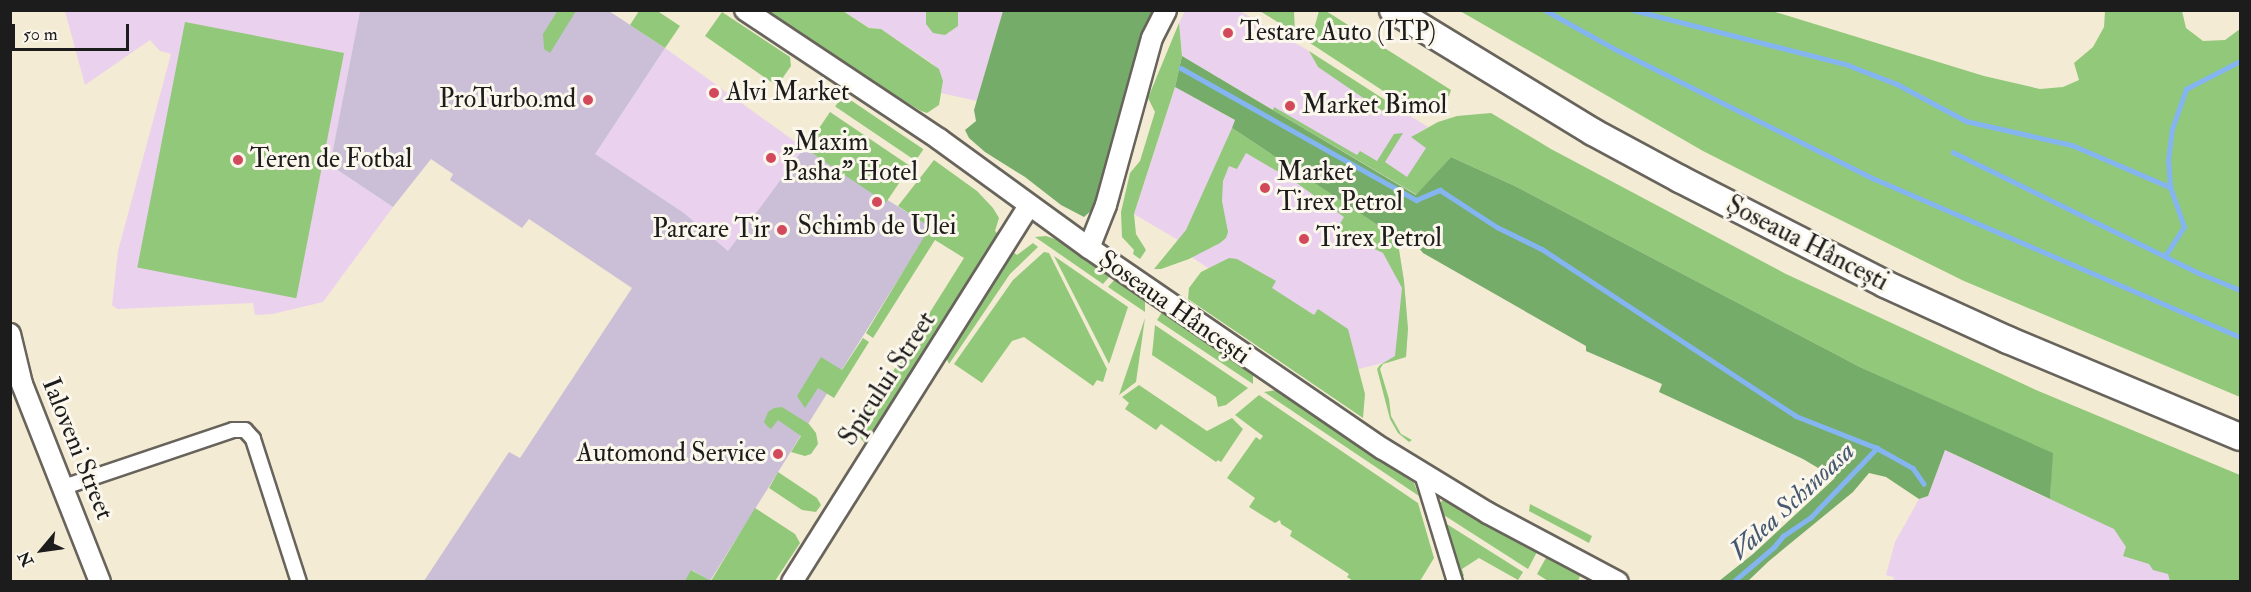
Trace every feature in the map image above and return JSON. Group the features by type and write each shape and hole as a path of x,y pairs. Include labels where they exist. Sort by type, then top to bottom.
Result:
{"highway":[{"name":"Șoseaua Hâncești","path":"1393,10 1603,137 1875,279 2008,340 2241,437"}],"street":[{"name":"Șoseaua Hâncești","path":"745,10 939,139 1089,248 1271,375 1422,474 1488,513 1618,582"},
{"path":"1089,248 1106,205 1152,38 1166,10"},
{"name":"Spicului Street","path":"792,582 1029,205"},
{"name":"Ialoveni Street","path":"10,334 22,384 100,582"},
{"path":"64,487 233,430 245,430 254,439 299,582"},
{"path":"1422,474 1455,582"}],"shaded area":[{"name":"Teren de Fotbal","path":"65,11 360,11 330,165 393,207 323,302 272,314 255,315 253,303 117,309 112,305 118,251 171,54 160,51 150,40 85,85"},
{"path":"360,11 609,11 665,48 595,154 684,213 728,251 804,148 931,227 710,581 692,570 685,582 424,581 509,452 520,458 632,288 529,219 522,228 450,180 453,174 431,159 393,207 330,165"},
{"path":"843,11 1003,11 977,101 941,93 943,81 933,64 881,29 870,28"},
{"path":"1185,11 1240,11 1309,51 1318,67 1391,114 1407,114 1428,127 1416,134 1451,157 1417,195 1182,56 1179,23"},
{"path":"665,48 804,148 728,251 684,213 594,154"},
{"path":"1175,87 1236,121 1232,129 1397,237 1408,329 1406,357 1359,369 1175,246 1178,240 1134,214"},
{"path":"1945,450 2049,499 2053,453 2240,581 1893,582 1894,577 1886,575 1895,542 1919,499 1928,496"}],"green space":[{"path":"558,10 576,11 550,53 544,49 543,34"},
{"path":"656,10 680,26 665,48 630,25 639,11"},
{"path":"767,11 843,11 869,28 881,29 939,69 943,81 939,105 927,113 921,111 852,69"},
{"path":"926,11 958,11 958,26 945,35 933,33 926,24"},
{"path":"1003,11 1154,11 1134,65 1099,193 1093,209 1084,217 1061,205 1025,177 985,152 969,138 965,130 976,121 974,110"},
{"path":"1260,11 1294,11 1295,33"},
{"path":"1319,11 1326,11 1451,90 1449,96 1417,113 1310,43"},
{"path":"1460,11 1772,11 1984,76 2040,89 2063,87 2079,80 2074,63 2093,47 2104,27 2105,11 2182,11 2186,28 2203,41 2225,40 2240,29 2240,397 1964,281 1802,201 1703,151"},
{"path":"722,12 790,57 791,66 777,86 705,36"},
{"name":"Teren de Fotbal","path":"185,22 344,53 296,298 137,267"},
{"path":"1179,23 1182,56 1175,87 1134,214 1136,234 1146,250 1140,259 1133,254 1134,250 1122,237 1121,212 1130,173 1140,161 1155,112 1148,98"},
{"path":"1309,51 1407,114 1384,112 1318,67"},
{"path":"1182,56 1416,195 1451,157 1515,186 1860,367 2053,453 2050,499 1945,450 1928,496 1919,499 1886,477 1869,473 1853,492 1748,581 1719,581 1753,554 1835,478 1803,459 1659,392 1662,384 1586,351 1586,346 1423,253 1411,238 1396,237 1232,128 1235,120 1175,87"},
{"path":"843,95 923,149 916,161 835,107"},
{"path":"1274,107 1357,155 1360,151 1377,161 1394,134 1403,133 1385,162 1407,177 1426,148 1411,137 1438,122 1457,116 1491,113 1551,149 1786,274 2036,390 2240,475 2240,581 2170,581 2168,574 2153,570 2149,564 2123,556 2126,547 2114,529 2050,499 2052,453 1860,367 1515,186 1451,157 1417,195 1273,110"},
{"path":"830,112 910,166 886,203 805,148"},
{"path":"1232,128 1397,237 1408,329 1406,357 1383,364 1380,369 1389,399 1391,416 1401,434 1412,440 1409,442 1398,433 1390,419 1377,369 1380,365 1395,356 1402,288 1383,253 1362,243 1359,247 1335,232 1344,217 1294,181 1246,153 1237,169 1229,166 1223,181 1222,201 1228,232 1226,238 1189,259 1161,269 1154,269 1186,230"},
{"path":"934,160 977,191 993,208 999,218 995,231 998,234 866,445 858,435 858,427 964,258 935,240 873,338 866,333 930,227 898,206"},
{"path":"1046,236 1055,239 1110,276 1103,284 1035,237"},
{"path":"1033,243 1038,247 1010,274 949,364 945,355 1002,265 1013,252 1017,255"},
{"path":"1044,252 1049,253 1107,369 1103,382 1097,380 1093,386 1024,337 1012,341 982,383 954,364 1013,280"},
{"path":"1054,256 1128,307 1109,364"},
{"path":"1229,258 1237,259 1276,281 1272,288 1314,315 1318,309 1348,329 1365,394 1363,418 1188,299 1189,288 1201,272"},
{"path":"1115,279 1145,301 1145,312 1108,287"},
{"path":"1162,312 1253,374 1253,384 1157,320"},
{"path":"1145,318 1136,382 1119,395"},
{"path":"1155,325 1248,388 1226,405 1218,407 1216,397 1152,355"},
{"path":"863,338 869,342 834,398 818,388 805,408 797,396 821,357 842,370"},
{"path":"1139,385 1207,431 1232,418 1243,429 1221,462 1218,460 1216,462 1161,424 1156,430 1125,409 1129,403 1122,397"},
{"path":"1276,390 1414,483 1419,496 1264,392"},
{"path":"1259,395 1418,503 1434,558 1420,581 1353,581 1347,577 1349,574 1290,536 1292,531 1281,524 1280,520 1275,523 1249,507 1255,498 1227,478 1256,437 1260,440 1263,436 1235,415"},
{"path":"782,407 809,424 816,433 818,444 811,454 805,456 791,452 801,436 778,420 771,429 764,422 768,412"},
{"path":"778,472 817,498 821,505 816,512 802,510 769,488"},
{"path":"1443,500 1538,550 1528,569 1439,512 1438,505"},
{"path":"1530,504 1592,536 1589,543 1529,511"},
{"path":"755,508 795,534 800,543 775,581 711,581"},
{"path":"1442,521 1523,572 1518,580 1479,558 1462,569 1464,576 1460,577"},
{"path":"1547,556 1581,574 1578,581 1548,581 1537,574"},
{"path":"691,570 711,581 685,581"}],"waterway":[{"path":"1545,10 1617,50 1875,179 2240,337"},
{"path":"1633,10 1848,65 1897,84 1966,121 2072,145 2170,187"},
{"name":"Valea Schinoasa","path":"2165,256 2184,227 2170,187 2168,161 2172,129 2186,89 2240,61"},
{"path":"1181,68 1416,200 1440,190 1497,227 1542,249 1796,416 1877,448 1913,468 1924,484"},
{"path":"1953,152 2199,273 2240,290"},
{"name":"Valea Schinoasa","path":"1733,582 1774,547 1783,536 1810,518 1877,448"}],"place":[{"name":"Testare Auto (ITP)","path":"1228,33"},
{"name":"Alvi Market","path":"714,93"},
{"name":"ProTurbo.md","path":"588,100"},
{"name":"Market Bimol","path":"1290,106"},
{"name":"„Maxim Pasha” Hotel","path":"771,158"},
{"name":"Teren de Fotbal","path":"238,160"},
{"name":"Market Tirex Petrol","path":"1265,188"},
{"name":"Schimb de Ulei","path":"877,202"},
{"name":"Parcare Tir","path":"782,230"},
{"name":"Tirex Petrol","path":"1304,239"},
{"name":"Automond Service","path":"778,454"}]}
